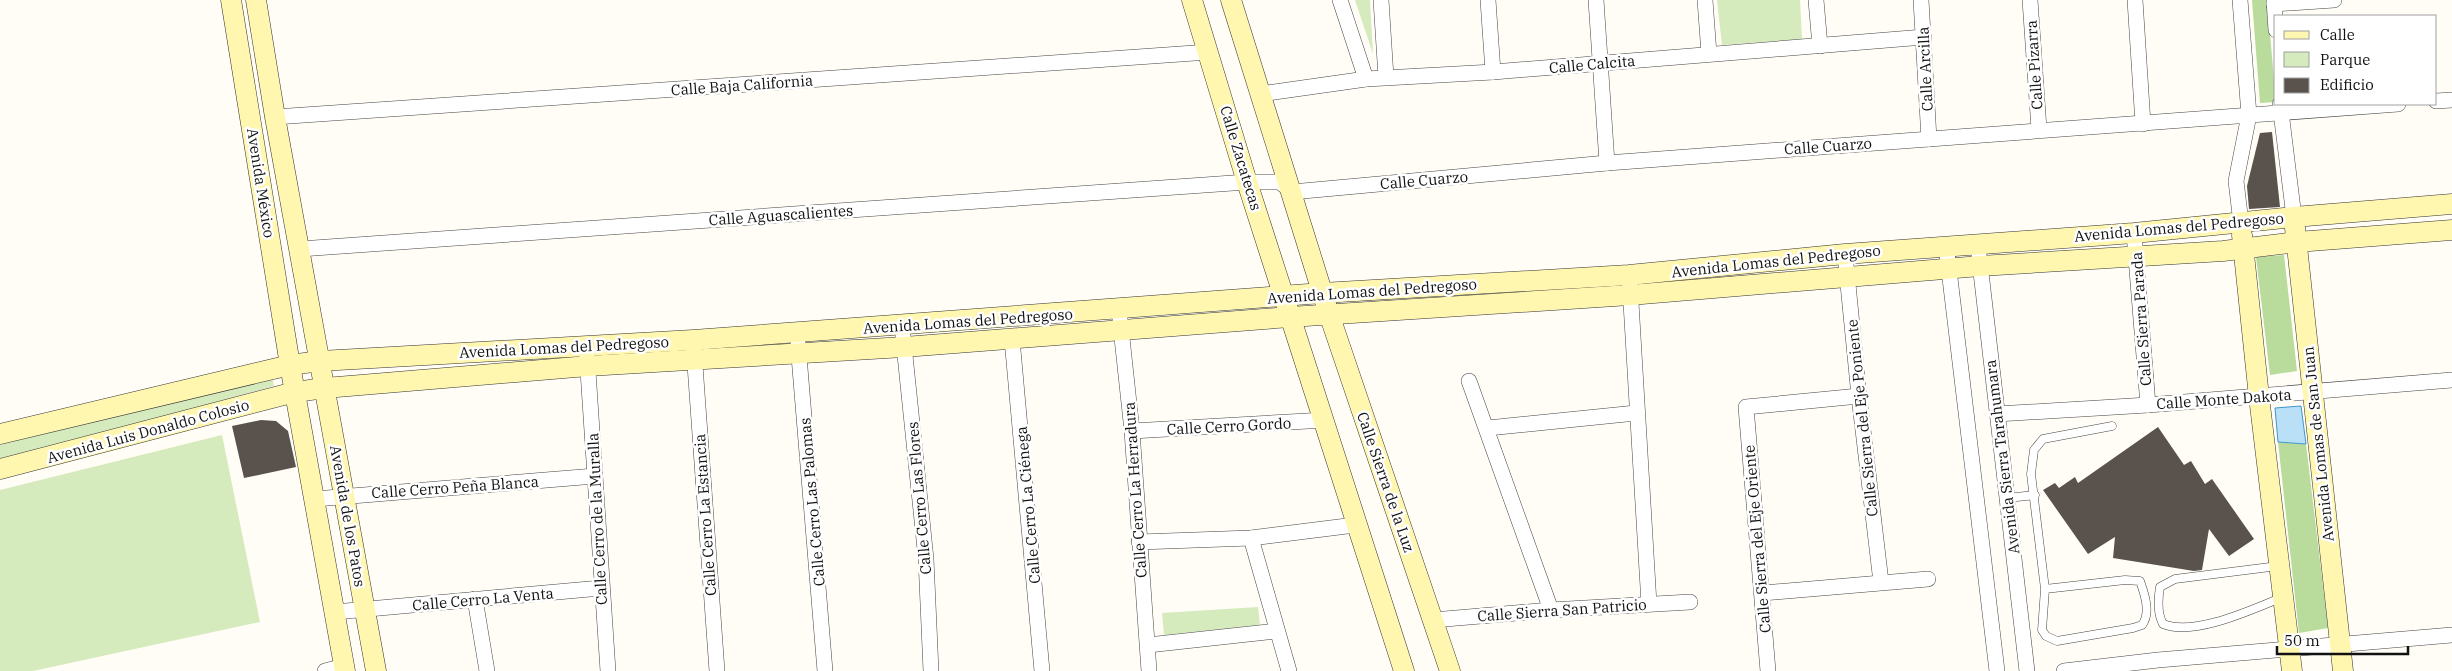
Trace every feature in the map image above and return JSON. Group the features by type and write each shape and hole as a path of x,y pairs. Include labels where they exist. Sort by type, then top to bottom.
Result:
{"street":[{"name":"Avenida México","path":"231,0 290,365"},
{"name":"Avenida México","path":"256,0 275,117 320,361"},
{"name":"Calle Zacatecas","path":"1192,0 1254,182 1290,297 1294,316"},
{"path":"1231,0 1286,187 1322,293"},
{"path":"1340,0 1366,79"},
{"path":"1381,0 1386,78"},
{"path":"1488,0 1493,72"},
{"path":"1596,0 1607,163"},
{"path":"1705,0 1709,54"},
{"path":"1816,0 1820,46"},
{"name":"Calle Arcilla","path":"1921,0 1929,139"},
{"name":"Calle Pizarra","path":"2030,0 2039,129"},
{"path":"2135,0 2143,124"},
{"path":"2240,0 2249,115 2236,181 2278,566 2292,671"},
{"path":"2275,15 2274,2 2334,0"},
{"name":"Calle Calcita","path":"1260,94 1366,79 1493,72 1924,37"},
{"name":"Calle Baja California","path":"275,117 1209,52"},
{"path":"2437,101 2452,100"},
{"name":"Calle Cuarzo","path":"1254,182 1286,187 1929,139 2039,129 2143,124 2249,115 2280,108 2368,105"},
{"path":"2280,108 2294,216"},
{"name":"Calle Aguascalientes","path":"300,249 1254,182"},
{"name":"Avenida Lomas del Pedregoso","path":"694,350 797,333 1290,297 1322,293 1629,276 1946,245 2134,233 2294,216 2452,204"},
{"name":"Avenida Lomas de San Juan","path":"2294,216 2343,671"},
{"name":"Avenida Lomas del Pedregoso","path":"290,365 320,361 587,356 694,350 799,353 904,347 1121,332 1294,316 1630,296 1980,266 2244,249 2297,242 2452,230"},
{"name":"Calle Sierra Parada","path":"2134,233 2148,405"},
{"name":"Avenida Sierra Tarahumara","path":"1978,243 2027,671"},
{"name":"Avenida Sierra Tarahumara","path":"1946,245 1997,671"},
{"name":"Calle Sierra del Eje Poniente","path":"1845,254 1859,396 1881,582"},
{"path":"1629,276 1649,604"},
{"name":"Calle Sierra de la Luz","path":"1322,293 1450,671"},
{"name":"Calle Cerro La Herradura","path":"1119,310 1132,430 1149,671"},
{"path":"1294,316 1356,525 1404,671"},
{"name":"Calle Cerro Las Flores","path":"902,326 926,559 931,671"},
{"name":"Calle Cerro Las Palomas","path":"797,333 825,671"},
{"name":"Calle Cerro La Ciénega","path":"1012,339 1042,671"},
{"name":"Calle Cerro La Estancia","path":"694,350 717,671"},
{"name":"Avenida Lomas del Pedregoso","path":"296,392 587,356"},
{"name":"Calle Cerro de la Muralla","path":"587,356 608,671"},
{"name":"Avenida de los Patos","path":"320,361 376,671"},
{"name":"Avenida de los Patos","path":"290,365 345,668"},
{"name":"Avenida Luis Donaldo Colosio","path":"0,434 290,365"},
{"name":"Calle Monte Dakota","path":"1997,414 2312,393 2452,380"},
{"path":"1469,381 1488,428 1551,610"},
{"name":"Avenida Luis Donaldo Colosio","path":"0,469 296,392"},
{"name":"Calle Sierra del Eje Oriente","path":"1768,671 1746,407 1859,396"},
{"path":"1488,428 1636,413"},
{"name":"Calle Cerro Gordo","path":"1132,430 1325,420"},
{"name":"Calle Cerro Peña Blanca","path":"315,499 345,495 595,476"},
{"path":"1139,542 1251,538 1356,525"},
{"path":"1251,538 1289,671"},
{"path":"1763,593 1928,578"},
{"name":"Calle Cerro La Venta","path":"335,612 601,588"},
{"path":"475,599 487,671"},
{"name":"Calle Sierra San Patricio","path":"1433,620 1551,610 1690,602"},
{"path":"1148,645 1277,631"},
{"path":"2064,671 2158,666 2290,650 2452,635"},
{"path":"324,671 345,668"}],"lane":[{"path":"2045,589 2125,580 2140,581 2146,604 2147,619 2142,625 2133,628 2057,641 2046,636 2042,630 2045,589 2031,474 2034,450 2044,439 2112,426"},
{"path":"2007,498 2035,495"},
{"path":"2278,566 2175,579 2160,587 2158,599 2160,618 2163,624 2183,629 2240,616 2282,597"}],"green space":[{"path":"1355,0 1370,0 1373,54"},
{"path":"1717,0 1800,0 1802,39 1722,45"},
{"path":"2252,0 2267,0 2274,79 2274,102 2260,103"},
{"path":"2284,255 2297,371 2270,375 2256,257"},
{"path":"272,376 274,386 0,461 0,445"},
{"path":"222,435 260,622 33,671 0,671 0,490"},
{"path":"2278,442 2306,444 2328,628 2299,633"},
{"path":"1258,607 1260,625 1164,635 1162,613"}],"water":[{"path":"2301,406 2306,444 2278,442 2275,408"}],"building":[{"path":"2272,132 2280,207 2249,209 2247,186 2260,133"},
{"path":"261,420 276,421 288,431 296,467 244,478 232,426"},
{"path":"2158,427 2184,465 2191,461 2205,484 2212,479 2254,539 2229,556 2209,529 2202,570 2194,571 2113,558 2115,537 2088,554 2043,490 2055,483 2059,488 2075,477 2078,483"}]}
